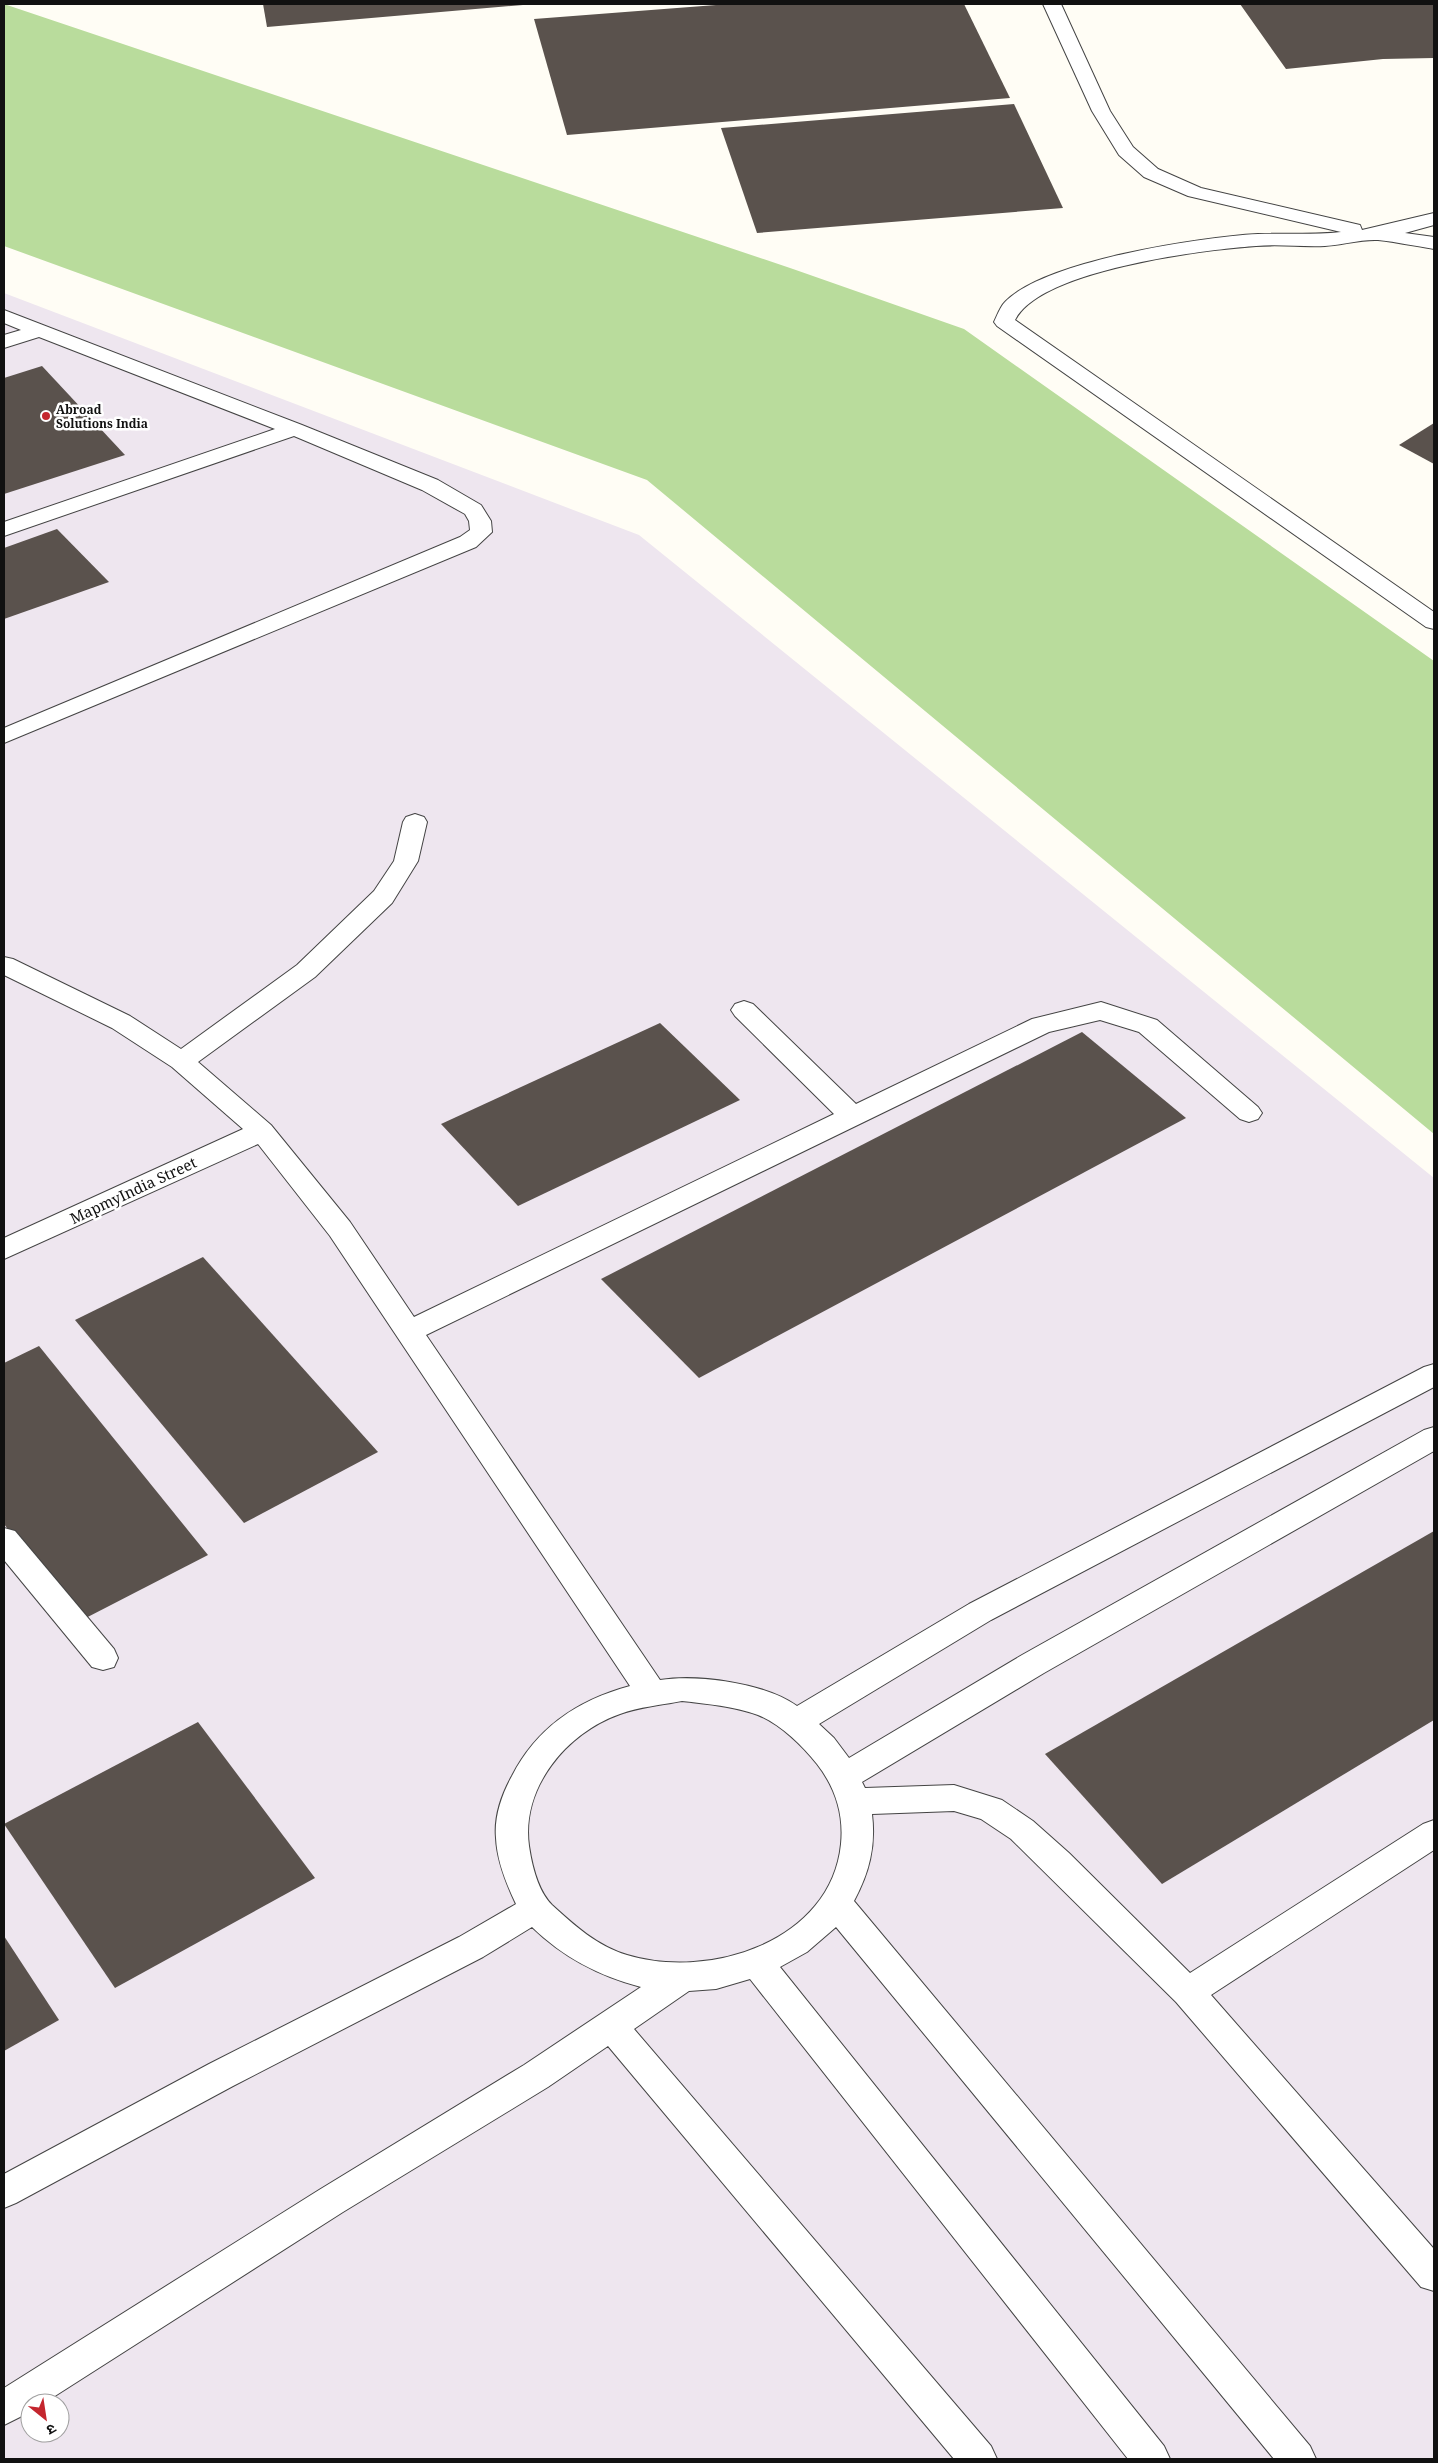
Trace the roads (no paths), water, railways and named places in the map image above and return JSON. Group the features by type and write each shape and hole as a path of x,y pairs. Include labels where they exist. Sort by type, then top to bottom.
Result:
{"lane":[{"path":"1052,4 1101,111 1126,151 1151,173 1195,192 1376,234 1434,244"},
{"path":"1434,219 1376,234 1324,240 1258,240 1185,248 1111,264 1069,275 1034,291 1012,306 1004,322 1434,622"},
{"path":"4,316 295,429 430,485 473,510 480,521 481,532 468,542 4,736"},
{"path":"4,342 40,330"},
{"path":"4,529 295,429"},
{"path":"182,1061 306,970 383,896 406,861 415,822"},
{"path":"4,965 121,1022 182,1061 262,1131 340,1229 652,1694"},
{"path":"744,1010 852,1116"},
{"path":"409,1332 1041,1025 1101,1011 1148,1026 1249,1113"},
{"name":"MapmyIndia Street","path":"4,1249 262,1131"},
{"path":"795,1723 980,1612 1434,1374"},
{"path":"849,1789 1033,1664 1434,1438"},
{"path":"4,1539 103,1658"},
{"path":"682,1689 733,1695 780,1712 822,1744 849,1789 858,1818 855,1862 836,1903 803,1939 758,1964 721,1974 682,1978 638,1973 597,1959 562,1937 535,1909 515,1868 510,1825 522,1782 548,1745 586,1715 619,1702 652,1694 682,1689"},
{"path":"849,1789 954,1798 992,1809 1022,1830 1058,1863 1188,1992 1434,2275"},
{"path":"1188,1992 1434,1833"},
{"path":"836,1903 1297,2459"},
{"path":"4,2192 221,2075 472,1947 535,1909"},
{"path":"758,1964 1077,2369 1152,2459"},
{"path":"4,2408 331,2201 536,2076 682,1978"},
{"path":"611,2026 978,2459"}],"place":[{"name":"Abroad Solutions India","path":"46,416"}]}
